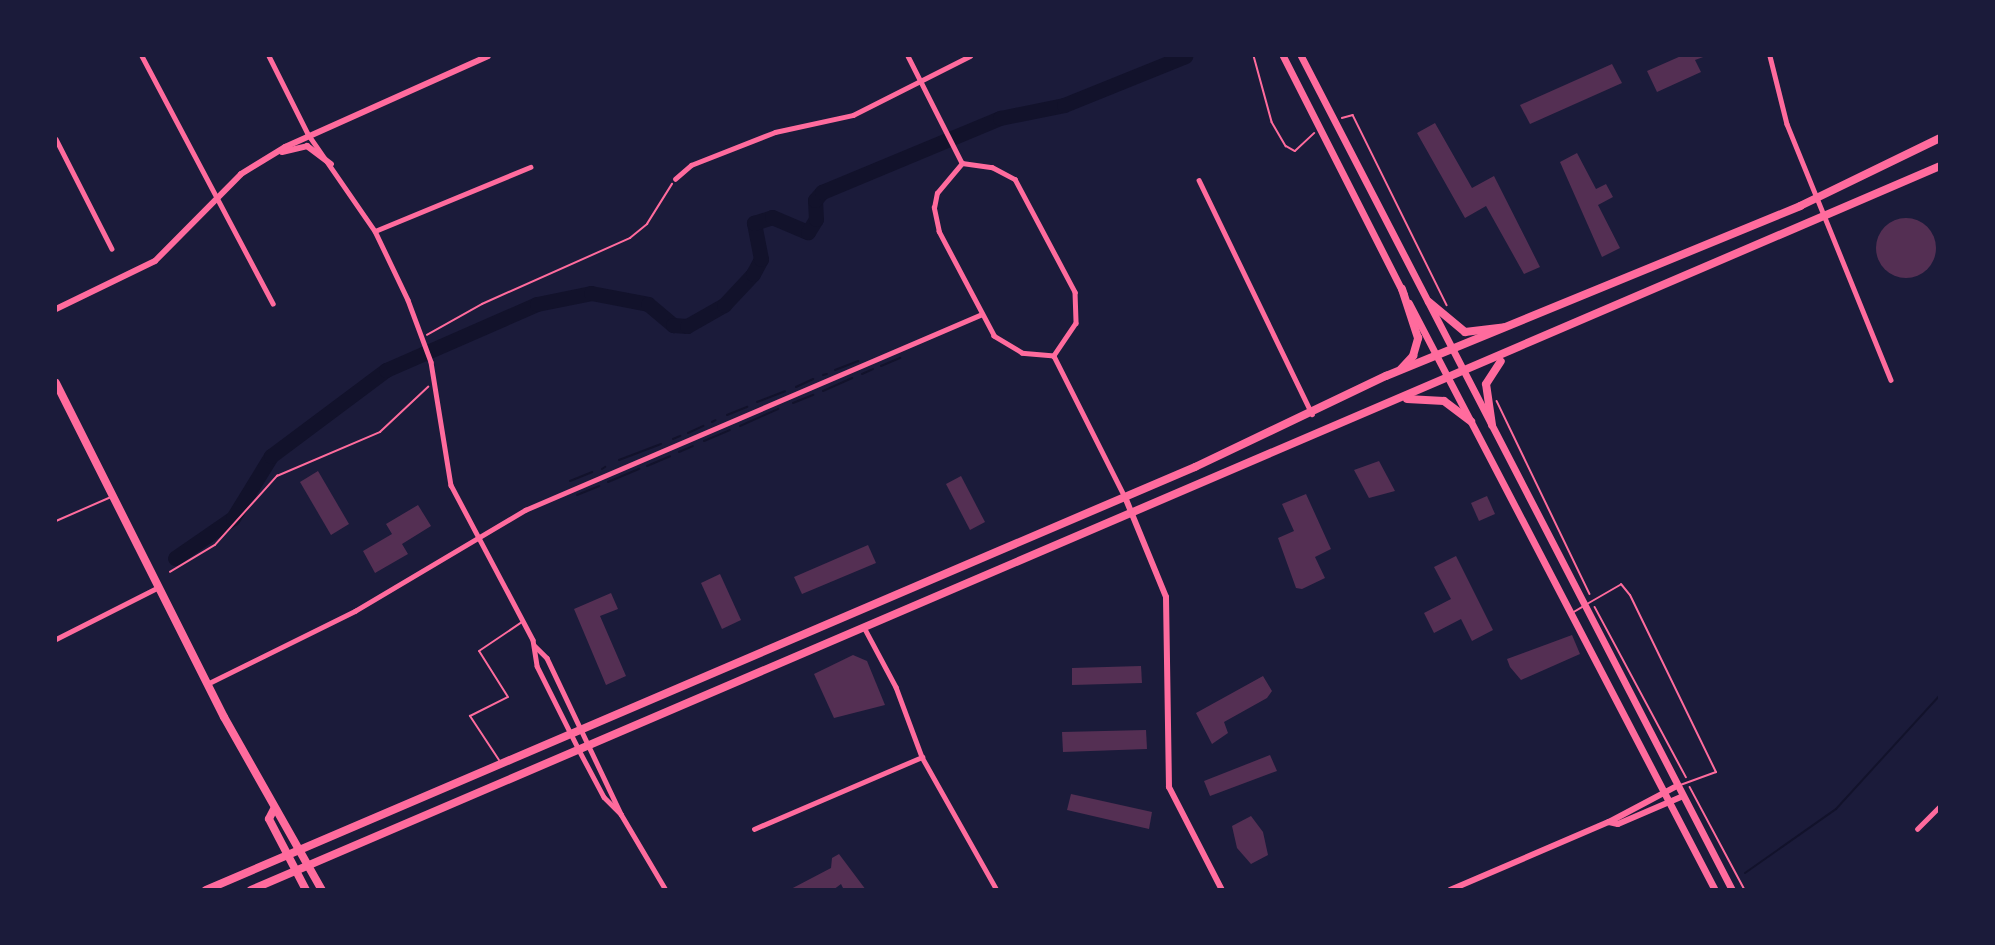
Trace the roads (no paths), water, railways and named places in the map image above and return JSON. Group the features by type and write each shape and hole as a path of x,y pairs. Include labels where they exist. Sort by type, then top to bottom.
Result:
{"main road":[{"path":"1283,56 1714,890"},
{"path":"1301,56 1583,606 1732,890"},
{"path":"1386,376 1438,359 1818,198 1940,138"},
{"path":"251,890 295,869 591,746 1464,374 1940,166"},
{"path":"206,890 288,856 499,760 582,728 1125,497 1312,414 1408,365 1418,338 1402,289"},
{"path":"1429,302 1465,332 1516,325"},
{"path":"1492,425 1486,384 1490,369 1510,353"},
{"path":"56,383 207,684 274,809 282,813 322,890"},
{"path":"1402,399 1444,401 1471,421"},
{"path":"274,809 269,819 306,890"}],"street":[{"path":"142,56 273,303"},
{"path":"269,56 308,134 331,164 375,231 424,336 431,362 451,485 535,646 547,658 591,746 621,814 666,890"},
{"path":"56,309 155,261 216,198 262,160 308,134 488,56"},
{"path":"908,56 962,163"},
{"path":"675,179 691,165 775,132 853,115 919,77 970,56"},
{"path":"1770,56 1779,99 1891,380"},
{"path":"56,139 112,249"},
{"path":"262,160 303,146 331,164"},
{"path":"962,163 937,193 935,221 981,315 1008,348 1054,356"},
{"path":"962,163 992,167 1015,179 1075,292 1076,323 1054,356"},
{"path":"375,231 530,167"},
{"path":"1199,180 1312,414"},
{"path":"207,684 355,611 525,510 981,315"},
{"path":"1054,356 1125,497 1166,597 1169,787 1222,890"},
{"path":"56,639 157,588"},
{"path":"865,629 896,687 922,757 997,890"},
{"path":"535,646 537,666 570,733 604,797 621,814"},
{"path":"754,829 922,757"},
{"path":"1450,890 1609,822 1677,786"},
{"path":"1609,822 1618,824 1683,796"},
{"path":"1917,829 1940,806"}],"lane":[{"path":"56,521 113,495"},
{"path":"1570,615 1621,584 1630,595 1716,772 1713,776 1677,786"},
{"path":"499,760 470,716 508,697 479,651 522,622"}],"waterway":[{"path":"175,558 233,518 271,456 386,370 537,304 591,293 648,304 673,325 687,326 724,305 753,274 761,259 754,223 772,217 808,232 816,219 815,200 822,192 1000,118 1064,105 1185,56"},
{"path":"881,366 900,358"},
{"path":"835,370 858,361"},
{"path":"862,374 873,369"},
{"path":"823,375 827,374"},
{"path":"823,391 852,378"},
{"path":"796,387 813,379"},
{"path":"757,402 785,391"},
{"path":"793,403 813,395"},
{"path":"727,415 747,407"},
{"path":"740,426 778,409"},
{"path":"712,422 716,420"},
{"path":"688,433 703,426"},
{"path":"704,441 730,430"},
{"path":"673,439 680,436"},
{"path":"619,460 661,444"},
{"path":"679,452 693,446"},
{"path":"647,466 670,456"},
{"path":"608,482 639,469"},
{"path":"570,481 592,472"},
{"path":"577,495 599,486"},
{"path":"1745,873 1836,809 1940,695"}]}
